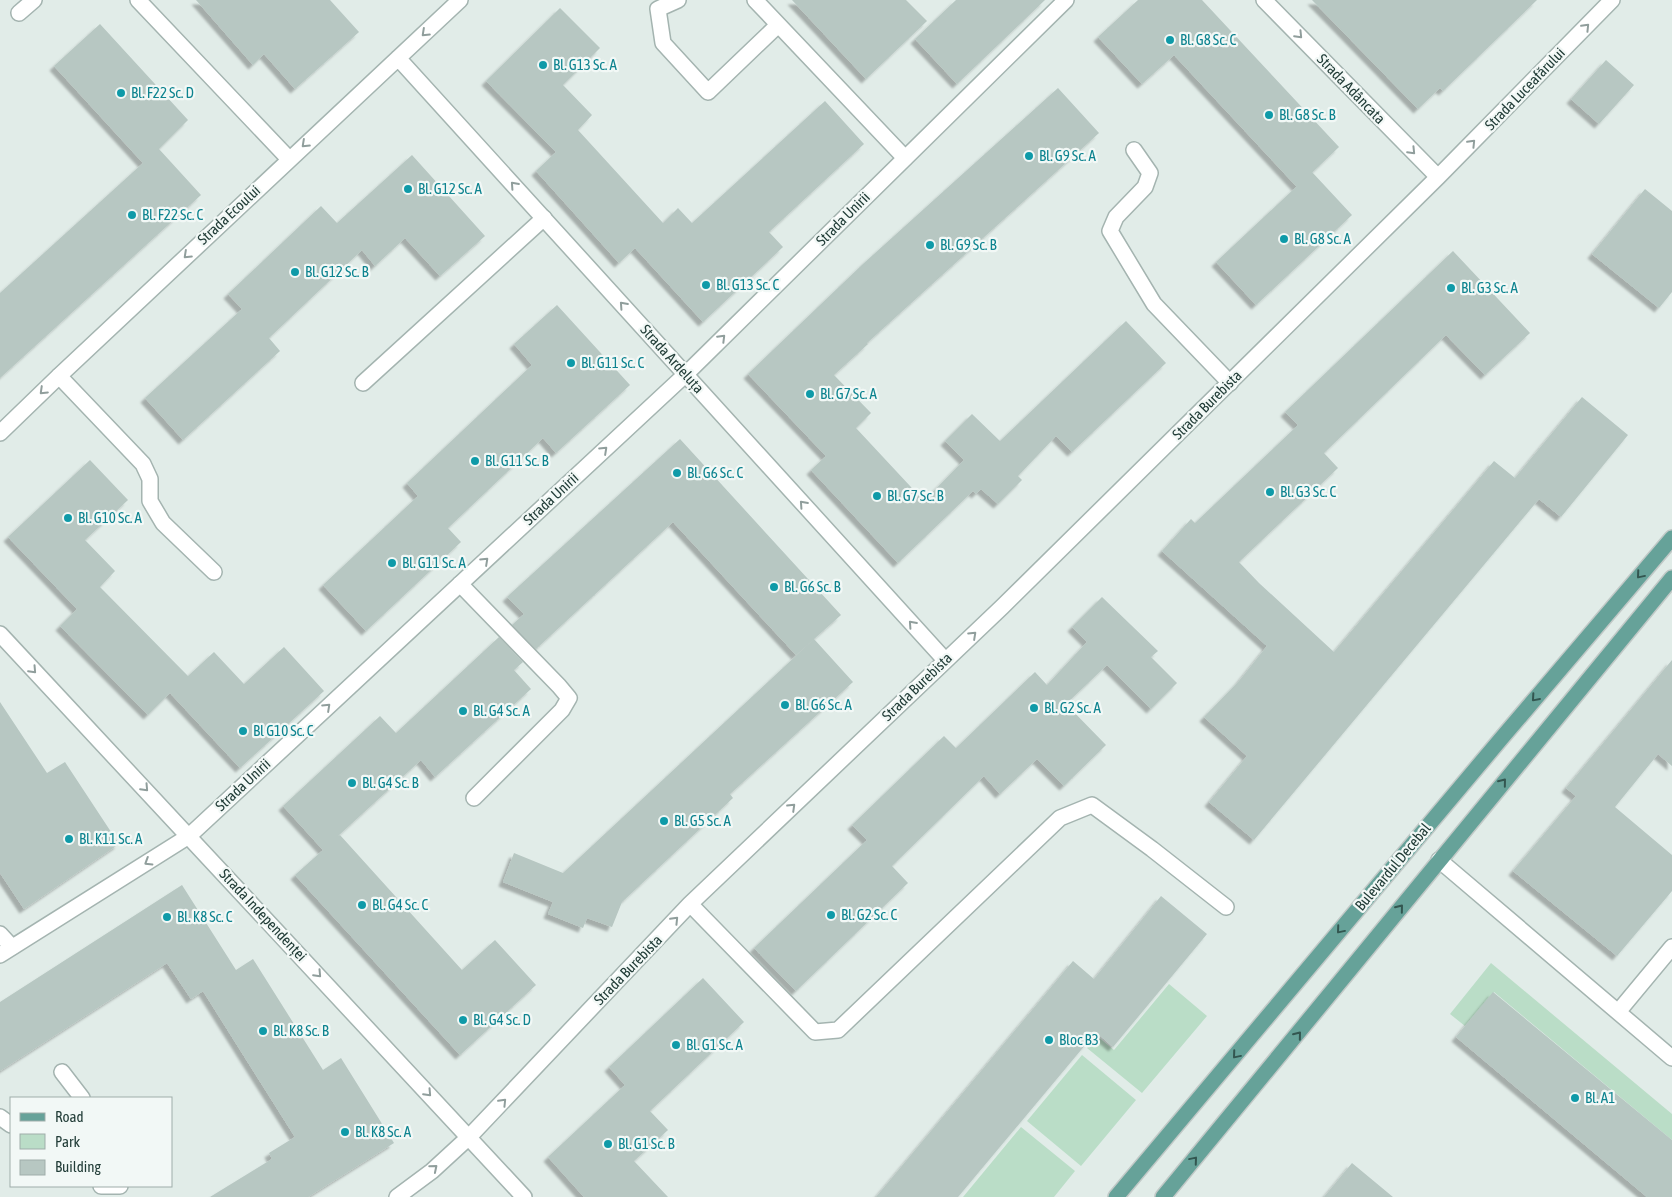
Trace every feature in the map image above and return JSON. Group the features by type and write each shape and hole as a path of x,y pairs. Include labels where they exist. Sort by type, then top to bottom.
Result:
{"main road":[{"name":"Bulevardul Decebal","path":"1116,1197 1672,538"},
{"name":"Bulevardul Decebal","path":"1163,1197 1672,578"}],"street":[{"path":"19,13 34,0"},
{"path":"138,0 289,159"},
{"name":"Strada Ecoului","path":"0,433 460,0"},
{"path":"678,0 658,9 663,43 708,92 778,26"},
{"path":"755,0 905,158"},
{"name":"Strada Unirii","path":"6,951 189,836 686,374 1066,0"},
{"name":"Strada Adâncata","path":"1264,0 1438,177"},
{"name":"Strada Luceafărului","path":"1438,177 1612,0"},
{"name":"Strada Ardeluța","path":"398,58 945,660"},
{"path":"1134,150 1150,173 1145,187 1116,217 1110,231 1154,304 1230,383"},
{"name":"Strada Burebista","path":"397,1197 432,1171 470,1137 690,904 1009,601 1438,177"},
{"path":"363,383 544,218"},
{"path":"59,376 143,464 150,479 150,501 163,523 214,572"},
{"path":"460,584 569,698 562,710 474,798"},
{"name":"Strada Independenței","path":"0,634 524,1197"},
{"path":"690,904 815,1032 838,1030 1060,818 1092,805 1226,907"},
{"path":"1439,860 1672,1058"},
{"path":"0,934 6,951"},
{"path":"1618,1012 1672,947"},
{"path":"62,1072 81,1097"}],"green space":[{"path":"1491,963 1672,1114 1672,1140 1494,992 1465,1026 1450,1014"},
{"path":"1169,984 1207,1016 1142,1093 1087,1048 1097,1036 1114,1050"},
{"path":"1082,1055 1136,1100 1081,1166 1027,1121"},
{"path":"1021,1127 1075,1171 1054,1197 963,1197"}],"building":[{"path":"196,0 330,0 359,32 295,89 264,54 253,65"},
{"path":"792,0 906,0 927,21 866,79"},
{"path":"956,0 1045,0 957,84 915,39"},
{"path":"1138,0 1202,0 1339,147 1297,187 1174,55 1142,84 1098,37"},
{"path":"1312,0 1537,0 1443,91 1440,88 1418,109"},
{"path":"560,8 600,48 563,85 592,115 578,130 663,223 678,208 692,223 825,101 864,144 769,232 783,247 703,322 635,248 619,263 536,171 556,152 486,81"},
{"path":"100,24 188,120 159,149 201,195 0,378 0,293 143,163 54,66"},
{"path":"1606,60 1634,85 1599,124 1571,99"},
{"path":"1058,88 1099,133 834,375 871,413 856,428 924,501 964,460 945,441 972,414 1000,441 1126,321 1166,363 1072,452 1056,436 1018,476 1022,480 998,504 981,489 976,494 973,491 898,563 811,470 826,456 748,374 863,264"},
{"path":"412,155 485,236 440,276 405,238 375,266 362,250 269,338 280,351 183,440 145,398 242,309 228,294 321,206 337,223"},
{"name":"Bl. G8 Sc. A","path":"1312,172 1352,215 1256,305 1216,262"},
{"path":"1645,189 1672,211 1672,292 1659,308 1592,254"},
{"path":"1453,251 1530,333 1485,375 1446,335 1324,453 1338,468 1239,562 1334,652 1494,461 1515,478 1582,397 1628,435 1561,517 1539,499 1254,840 1209,802 1247,756 1204,717 1239,681 1267,646 1162,551 1191,519 1195,523 1298,425 1285,412"},
{"path":"557,305 630,385 556,453 543,438 448,528 461,542 366,631 323,585 418,496 407,483 532,365 514,344"},
{"path":"680,439 841,615 796,655 673,522 536,649 512,625 524,614 507,597"},
{"path":"90,460 128,500 85,540 115,571 100,587 188,676 214,652 244,684 284,647 324,691 240,768 170,693 148,715 60,626 77,609 8,537"},
{"path":"1102,597 1158,651 1151,657 1177,683 1151,709 1107,665 1066,704 1106,745 1064,786 1037,759 1000,794 984,776 892,866 908,883 796,991 754,948 867,840 852,825 944,736 956,748 1035,672 1047,685 1087,642 1072,627"},
{"path":"499,637 523,662 514,670 531,689 435,777 421,760 338,836 340,835 462,970 495,940 536,985 460,1055 295,875 323,850 283,806 380,716 396,733"},
{"path":"814,639 853,682 730,794 733,798 622,902 612,927 587,918 583,928 548,914 553,902 503,882 514,853 563,873"},
{"path":"1672,660 1672,766 1658,754 1615,807 1672,855 1672,891 1617,956 1513,871 1576,796 1566,788"},
{"name":"Bl. K11 Sc. A","path":"0,702 47,773 65,762 119,844 24,909 0,873"},
{"path":"182,885 236,970 253,959 323,1070 341,1058 394,1143 308,1197 210,1197 272,1159 269,1153 295,1137 203,991 191,999 167,963 0,1071 0,1002"},
{"name":"Bloc B3","path":"1161,896 1207,934 1113,1047 1096,1032 958,1197 876,1197 1073,961 1094,979"},
{"path":"703,978 744,1022 650,1111 668,1130 634,1161 668,1197 584,1197 548,1157 625,1085 609,1067"},
{"name":"Bl. A1","path":"1493,992 1672,1140 1672,1197 1647,1197 1456,1037"},
{"path":"1352,1163 1393,1197 1324,1197"}],"place":[{"name":"Bl. G8 Sc. C","path":"1170,40"},
{"name":"Bl. G13 Sc. A","path":"543,65"},
{"name":"Bl. F22 Sc. D","path":"121,93"},
{"name":"Bl. G8 Sc. B","path":"1269,115"},
{"name":"Bl. G9 Sc. A","path":"1029,156"},
{"name":"Bl. G12 Sc. A","path":"408,189"},
{"name":"Bl. F22 Sc. C","path":"132,215"},
{"name":"Bl. G8 Sc. A","path":"1284,239"},
{"name":"Bl. G9 Sc. B","path":"930,245"},
{"name":"Bl. G12 Sc. B","path":"295,272"},
{"name":"Bl. G13 Sc. C","path":"706,285"},
{"name":"Bl. G3 Sc. A","path":"1451,288"},
{"name":"Bl. G11 Sc. C","path":"571,363"},
{"name":"Bl. G7 Sc. A","path":"810,394"},
{"name":"Bl. G11 Sc. B","path":"475,461"},
{"name":"Bl. G6 Sc. C","path":"677,473"},
{"name":"Bl. G3 Sc. C","path":"1270,492"},
{"name":"Bl. G7 Sc. B","path":"877,496"},
{"name":"Bl. G10 Sc. A","path":"68,518"},
{"name":"Bl. G11 Sc. A","path":"392,563"},
{"name":"Bl. G6 Sc. B","path":"774,587"},
{"name":"Bl. G6 Sc. A","path":"785,705"},
{"name":"Bl. G2 Sc. A","path":"1034,708"},
{"name":"Bl. G4 Sc. A","path":"463,711"},
{"name":"Bl G10 Sc. C","path":"243,731"},
{"name":"Bl. G4 Sc. B","path":"352,783"},
{"name":"Bl. G5 Sc. A","path":"664,821"},
{"name":"Bl. K11 Sc. A","path":"69,839"},
{"name":"Bl. G4 Sc. C","path":"362,905"},
{"name":"Bl. G2 Sc. C","path":"831,915"},
{"name":"Bl. K8 Sc. C","path":"167,917"},
{"name":"Bl. G4 Sc. D","path":"463,1020"},
{"name":"Bl. K8 Sc. B","path":"263,1031"},
{"name":"Bloc B3","path":"1049,1040"},
{"name":"Bl. G1 Sc. A","path":"676,1045"},
{"name":"Bl. A1","path":"1575,1098"},
{"name":"Bl. K8 Sc. A","path":"345,1132"},
{"name":"Bl. G1 Sc. B","path":"608,1144"}]}
